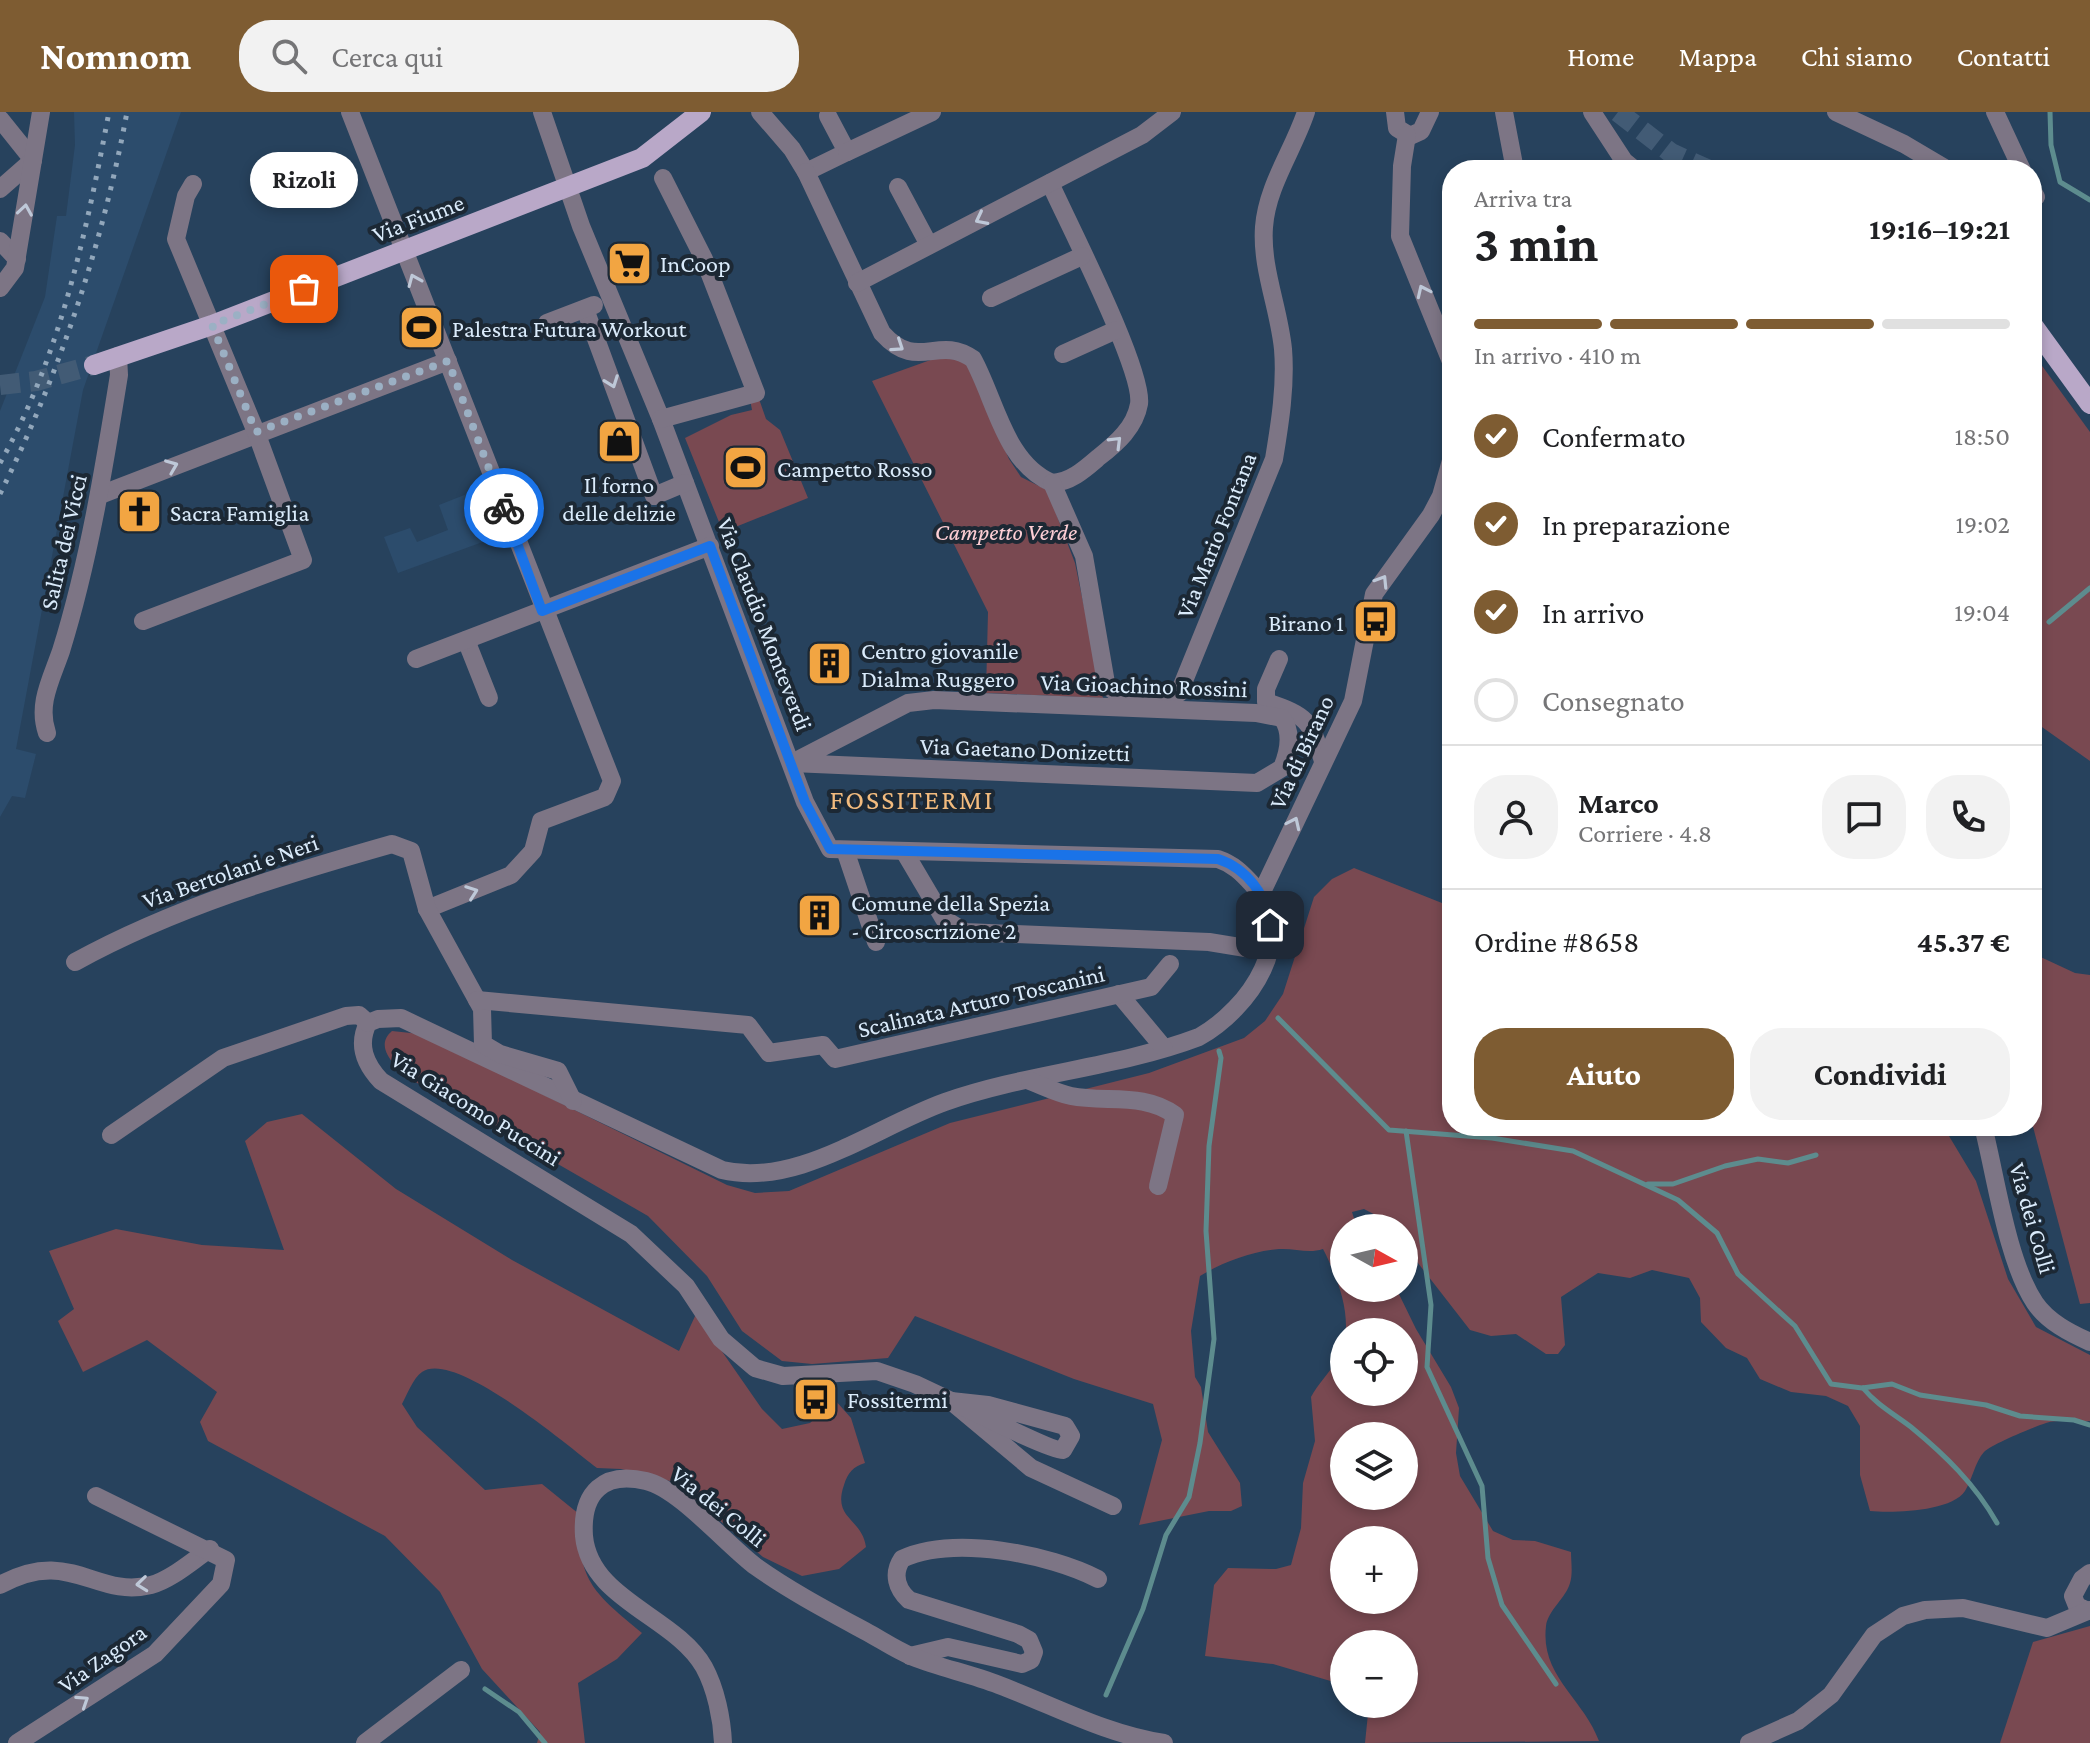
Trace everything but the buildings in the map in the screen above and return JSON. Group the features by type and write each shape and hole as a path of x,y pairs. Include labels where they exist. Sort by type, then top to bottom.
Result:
{"main road":[{"name":"Via Fiume","path":"94,365 212,325 642,158 701,112"},
{"path":"2042,339 2090,404"}],"street":[{"path":"0,288 15,268 41,112"},
{"path":"350,112 612,785 605,797 541,821 533,851 516,872 496,883 427,909 482,1009 483,1044 500,1054 558,1071 573,1101"},
{"name":"Via Claudio Monteverdi","path":"542,112 611,298 710,546 805,802 830,849 845,850"},
{"path":"760,112 792,149 806,172 882,333 897,350 911,354 954,351 973,359 1021,463 1035,476 1052,483 1062,483 1080,473 1117,443 1133,422 1139,403 1137,382 1116,330 1050,183"},
{"path":"806,172 932,112"},
{"path":"857,283 1142,135 1172,112"},
{"name":"Via Mario Fontana","path":"1052,483 1084,556 1106,683 1113,692 1132,698 1174,695 1186,684 1213,603 1274,459 1281,422 1283,349 1264,245 1264,224 1279,172 1306,112"},
{"path":"1395,112 1397,128 1407,135"},
{"path":"1407,135 1421,131 1430,112"},
{"path":"1504,112 1513,160"},
{"path":"1592,112 1623,160"},
{"path":"1836,112 1931,160"},
{"path":"1995,112 2017,160"},
{"path":"828,116 847,152"},
{"path":"0,119 33,160"},
{"path":"1407,135 1402,166 1400,236 1442,339"},
{"path":"0,189 33,160"},
{"path":"661,419 756,393 704,259 663,178"},
{"path":"143,621 303,560 256,432 176,239 186,196 193,184"},
{"path":"898,187 929,245"},
{"path":"0,241 17,259"},
{"path":"991,298 1082,256"},
{"path":"547,323 611,298"},
{"path":"585,309 654,496 685,483"},
{"path":"1063,354 1116,330"},
{"name":"Salita dei Vicci","path":"47,733 41,714 74,610 100,495 119,375 118,356"},
{"path":"100,495 256,432 448,361"},
{"name":"Via di Birano","path":"1261,894 1323,761 1340,734 1353,701 1374,594 1431,515 1442,492"},
{"path":"416,659 710,546"},
{"path":"466,640 489,698"},
{"path":"1279,659 1266,689 1266,702 1301,715 1311,723 1323,761"},
{"name":"Via Gioachino Rossini","path":"792,763 908,703 934,700 1256,713 1282,718 1288,726 1289,742 1282,768 1257,783"},
{"name":"Via Gaetano Donizetti","path":"792,763 1257,783"},
{"name":"Via Bertolani e Neri","path":"75,962 137,928 196,905 392,844 407,847 427,909"},
{"path":"876,942 845,850 1218,859 1238,869 1261,894"},
{"path":"905,853 944,919 965,932 1209,942 1270,952"},
{"name":"Via Giacomo Puccini","path":"951,1401 988,1405 1065,1426 1071,1436 1063,1450 1055,1451 1021,1431 877,1371 783,1376 755,1368 721,1339 686,1286 631,1234 381,1081 365,1058 363,1038 368,1023 378,1019 401,1018 722,1170 765,1175 779,1173 945,1102 1199,1037 1225,1019 1258,981 1270,952 1269,916 1261,894"},
{"name":"Scalinata Arturo Toscanini","path":"477,1000 748,1025 769,1053 823,1045 835,1059 1151,987 1170,964"},
{"path":"1119,994 1164,1048"},
{"path":"111,1135 223,1058 346,1016 359,1015 368,1023"},
{"path":"1030,1081 1072,1096 1148,1103 1164,1107 1175,1115 1158,1186"},
{"name":"Via dei Colli","path":"1986,1136 2020,1274 2036,1305 2053,1321 2090,1342"},
{"name":"Via Giacomo Puccini","path":"951,1401 1031,1468 1113,1506"},
{"name":"Via dei Colli","path":"723,1743 722,1725 704,1667 659,1623 600,1577 587,1552 585,1522 594,1491 602,1482 629,1477 659,1485 755,1565 818,1605 910,1656 1000,1685 1124,1737 1164,1743"},
{"path":"96,1496 210,1549"},
{"path":"0,1585 18,1575 44,1569 65,1570 124,1586 152,1585 210,1549"},
{"name":"Via Zagora","path":"17,1743 162,1647 221,1584 226,1560 210,1549"},
{"path":"910,1656 948,1647 1022,1664 1031,1660 1034,1652 1029,1640 1018,1634 909,1600 901,1592 896,1573 902,1559 909,1556 950,1550 1006,1552 1063,1563 1098,1579"},
{"path":"2089,1610 2077,1606 2073,1596 2076,1587 2090,1573"},
{"path":"1749,1743 1798,1721 1831,1695 1874,1635 1903,1616 1925,1610 1963,1608 2047,1628 2089,1610"},
{"path":"365,1743 461,1670"}],"shaded area":[{"path":"74,112 181,112 83,390 16,749 36,754 25,798 12,796 0,817 0,411 45,297 57,216 66,216 75,145"},
{"path":"472,492 488,540 398,573 384,537 410,528 417,542 448,530 439,505"}],"green space":[{"name":"Campetto Verde","path":"936,358 965,360 1009,459 1021,477 1047,490 1075,563 1103,698 986,693 988,612 872,381"},
{"path":"2042,366 2090,432 2090,761 2042,727"},
{"name":"Campetto Rosso","path":"758,396 766,419 780,430 808,498 723,532 685,438 731,415 752,410 750,399"},
{"path":"1354,868 1442,903 1442,1136 1949,1136 1976,1181 2008,1279 2036,1327 2090,1355 2090,1421 2046,1423 1988,1449 1978,1461 1965,1491 1947,1503 1906,1511 1870,1511 1860,1475 1860,1426 1848,1406 1826,1396 1791,1392 1760,1379 1747,1358 1726,1348 1701,1322 1700,1298 1689,1278 1652,1270 1630,1278 1598,1273 1561,1297 1565,1345 1558,1354 1546,1354 1516,1334 1491,1336 1470,1330 1418,1263 1418,1214 1374,1214 1364,1209 1353,1214 1330,1214 1330,1264 1323,1249 1279,1249 1248,1255 1200,1276 1191,1331 1195,1377 1201,1387 1208,1432 1240,1483 1242,1506 1231,1511 1209,1511 1139,1525 1162,1440 1153,1404 1074,1379 915,1316 888,1358 812,1364 782,1361 742,1331 707,1276 648,1216 412,1080 389,1058 385,1044 392,1031 420,1034 727,1185 755,1193 789,1191 950,1123 1149,1073 1244,1038 1265,1021 1283,994 1314,897 1332,879"},
{"path":"2042,958 2075,973 2090,975 2090,1303 2080,1304 2035,1136 2042,1136"},
{"path":"302,1114 396,1189 512,1260 679,1351 696,1314 762,1409 782,1429 810,1423 835,1400 851,1418 865,1463 849,1473 841,1496 845,1512 859,1530 866,1547 839,1569 802,1576 763,1557 674,1482 621,1469 597,1468 538,1422 484,1387 459,1374 438,1369 422,1372 402,1404 417,1427 485,1490 542,1484 579,1514 581,1555 591,1583 611,1606 642,1633 617,1659 578,1683 585,1743 537,1743 540,1732 482,1669 440,1592 385,1536 208,1441 200,1422 217,1392 147,1340 83,1372 58,1321 74,1309 49,1251 116,1229 202,1245 284,1250 245,1141 267,1122"},
{"path":"1403,1302 1411,1318 1346,1318 1344,1304"},
{"path":"1418,1332 1451,1387 1459,1408 1456,1453 1460,1476 1493,1531 1513,1540 1535,1541 1571,1552 1570,1583 1547,1620 1546,1644 1556,1673 1584,1712 1599,1741 1365,1743 1368,1718 1418,1718 1418,1630 1330,1630 1330,1681 1273,1664 1205,1656 1214,1585 1228,1568 1276,1569 1291,1565 1301,1528 1303,1483 1315,1441 1311,1397 1330,1370 1330,1406 1418,1406"},
{"path":"2090,1626 2090,1743 2000,1743 2033,1642"}],"waterway":[{"path":"2050,112 2051,145 2060,182 2090,200"},
{"path":"2049,622 2090,588"},
{"path":"1278,1018 1389,1130 1442,1134"},
{"path":"1106,1695 1143,1609 1166,1535 1189,1497 1200,1443 1214,1339 1206,1231 1209,1146 1221,1058 1219,1051"},
{"path":"1406,1131 1431,1305 1427,1367 1482,1486 1488,1558 1502,1605 1556,1684"},
{"path":"1466,1136 1573,1151 1678,1200 1717,1233 1738,1274 1795,1326 1831,1384 1862,1388 1892,1384 1920,1395 1986,1405 2020,1416 2074,1420 2090,1425"},
{"path":"1648,1184 1673,1184 1725,1166 1758,1159 1788,1163 1816,1155"},
{"path":"1863,1388 1947,1459 1979,1495 1997,1523"},
{"path":"485,1689 519,1712 545,1743"}],"tunnel":[{"path":"1618,112 1671,153 1687,160"},
{"path":"0,385 36,381 94,365"}],"railway":[{"path":"0,463 40,380 69,292 109,112"},
{"path":"0,494 42,402 77,308 105,211 127,112"}],"way so far":[{"path":"304,289 212,325 256,432 448,361 504,508"}],"place":[{"name":"InCoop","path":"629,263"},
{"name":"Rizoli","path":"304,289"},
{"name":"Palestra Futura Workout","path":"421,328"},
{"name":"Il forno delle delizie","path":"619,442"},
{"name":"Campetto Rosso","path":"746,468"},
{"name":"Sacra Famiglia","path":"139,512"},
{"name":"Birano 1","path":"1375,622"},
{"name":"Centro giovanile Dialma Ruggero","path":"830,664"},
{"name":"Comune della Spezia - Circoscrizione 2","path":"820,916"},
{"name":"Fossitermi","path":"816,1399"}],"district":[{"name":"FOSSITERMI","path":"912,799"}],"route":[{"path":"504,508 542,611 710,546 805,802 830,849 1218,859 1238,869 1261,894 1267,903 1270,925"}]}
